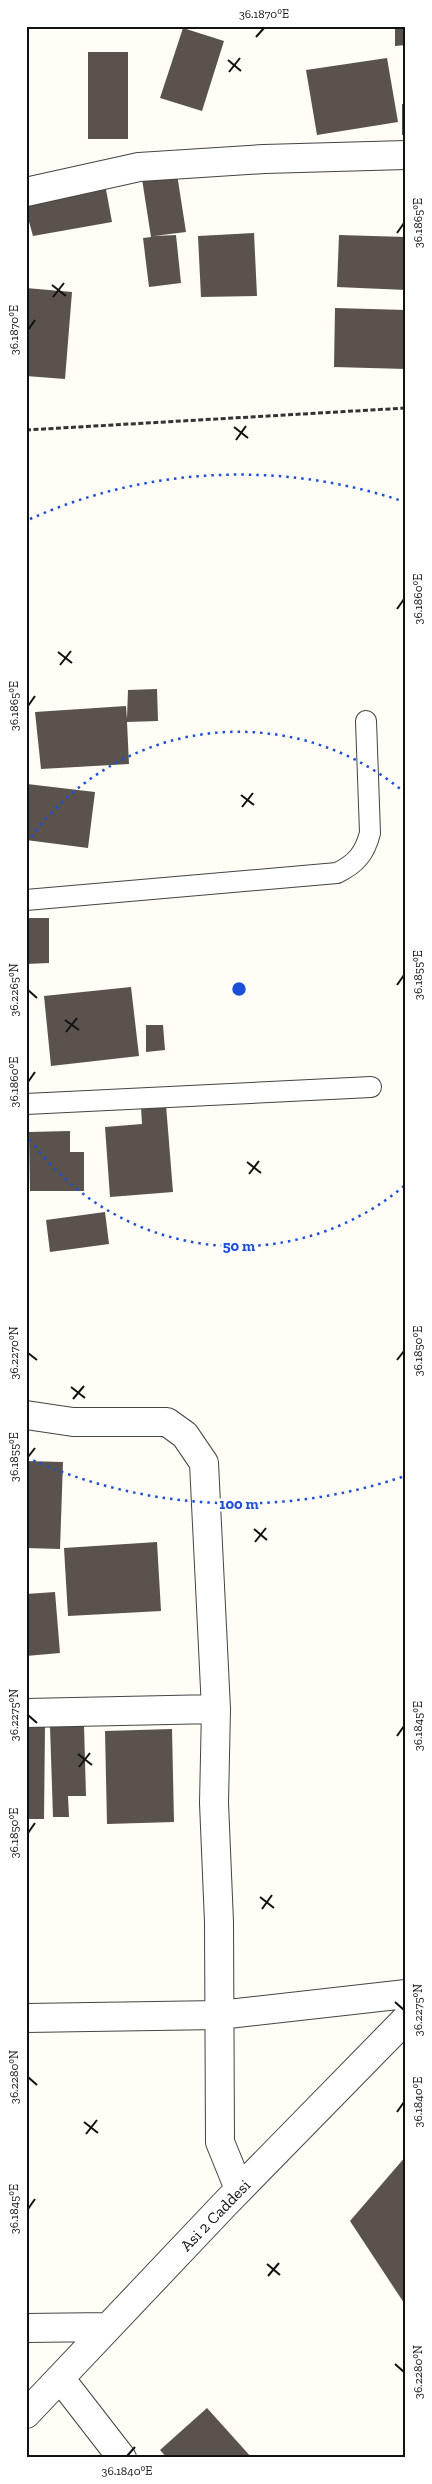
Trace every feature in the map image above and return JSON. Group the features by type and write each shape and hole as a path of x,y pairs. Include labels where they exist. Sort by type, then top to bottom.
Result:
{"street":[{"path":"26,192 139,167 264,159 406,155"},
{"path":"26,1415 73,1422 166,1422 185,1435 204,1463 216,1709 214,1803 219,1922 220,2142 239,2189"},
{"path":"26,1713 216,1709"},
{"path":"26,2018 219,2015 406,1994"},
{"name":"Asi 2 Caddesi","path":"26,2414 239,2189 406,2019"},
{"path":"26,2328 108,2327"},
{"path":"60,2378 122,2458"}],"lane":[{"path":"26,900 337,873 349,868 358,859 366,846 370,833 366,721"},
{"path":"26,1104 370,1088"}],"path":[{"path":"26,430 406,408"}],"building":[{"path":"395,26 406,26 406,45 395,46"},
{"path":"183,28 224,41 202,111 160,98"},
{"path":"88,52 128,52 128,139 88,139"},
{"path":"387,58 398,122 317,135 306,70"},
{"path":"402,104 406,104 406,135 402,135"},
{"path":"177,174 186,232 154,236 176,235 181,283 149,287 143,238 151,237 142,179"},
{"path":"105,184 112,222 33,236 26,211 26,200"},
{"path":"254,233 257,296 201,297 198,236"},
{"path":"339,235 406,237 406,290 337,287"},
{"path":"26,288 72,292 65,379 26,376"},
{"path":"335,308 406,310 406,369 334,367"},
{"path":"157,689 158,721 127,722 129,764 41,769 35,712 126,706 127,719 128,690"},
{"path":"27,784 95,792 88,848 26,840"},
{"path":"26,918 49,918 49,963 26,964"},
{"path":"131,987 139,1056 51,1066 44,996"},
{"path":"146,1025 163,1025 165,1050 146,1052"},
{"path":"166,1105 173,1192 110,1197 105,1127 142,1124 141,1107"},
{"path":"70,1131 70,1152 84,1152 84,1191 30,1191 29,1132"},
{"path":"105,1212 109,1244 50,1252 46,1220"},
{"path":"26,1461 63,1462 60,1549 26,1548"},
{"path":"157,1542 161,1611 68,1616 64,1548"},
{"path":"55,1592 60,1653 26,1656 26,1594"},
{"path":"26,1725 45,1725 44,1819 26,1819"},
{"path":"84,1725 86,1796 68,1796 69,1817 53,1817 50,1726"},
{"path":"172,1729 174,1822 107,1824 105,1731"},
{"path":"406,2156 406,2306 350,2221"},
{"path":"207,2408 252,2458 167,2458 160,2450"}]}
